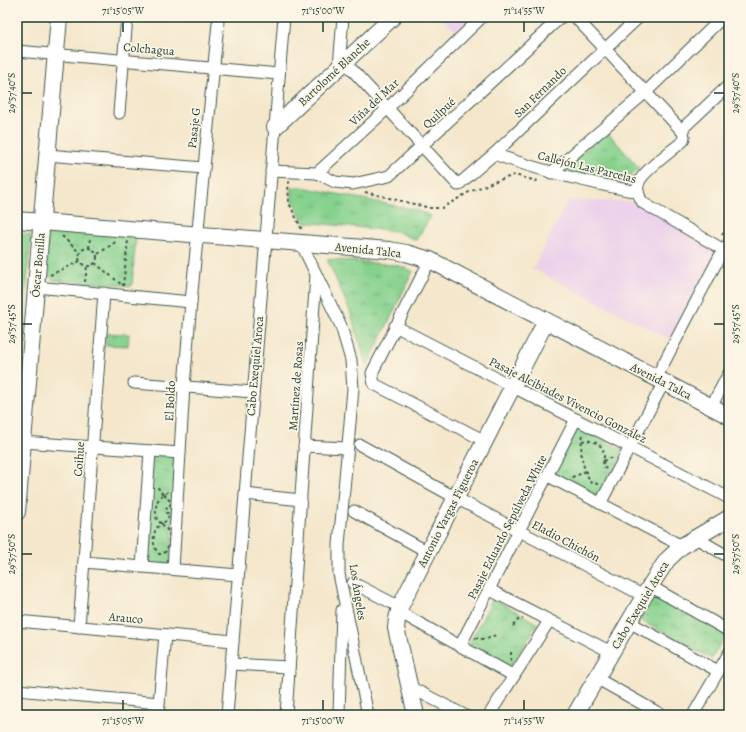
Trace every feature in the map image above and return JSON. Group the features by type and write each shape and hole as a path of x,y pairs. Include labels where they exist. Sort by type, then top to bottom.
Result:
{"street":[{"name":"Óscar Bonilla","path":"17,512 37,281 47,222 47,155 59,17"},
{"path":"119,113 127,17"},
{"name":"Cabo Exequiel Aroca","path":"227,715 284,17"},
{"path":"344,17 342,64 388,108 422,146"},
{"name":"Bartolomé Blanche","path":"275,127 393,17"},
{"name":"Viña del Mar","path":"317,174 482,17"},
{"name":"Quilpué","path":"317,174 335,182 353,184 389,176 561,17"},
{"path":"575,17 646,92 684,135 683,141 641,178 638,192"},
{"name":"San Fernando","path":"422,146 458,185 494,154 639,17"},
{"path":"551,173 646,92 723,17"},
{"name":"Pasaje G","path":"197,235 218,23"},
{"name":"Colchagua","path":"17,51 279,74"},
{"path":"681,130 729,85"},
{"name":"Callejón Las Parcelas","path":"494,154 551,173 590,183 638,192 643,202 727,249"},
{"path":"47,155 204,168"},
{"path":"271,172 317,174"},
{"name":"Avenida Talca","path":"17,220 389,250 412,255 430,260 729,416"},
{"name":"El Boldo","path":"174,569 184,386 197,235"},
{"name":"Los Ángeles","path":"301,244 341,326 350,360 353,389 339,544 339,574 368,715"},
{"path":"601,502 630,447 660,380 727,249"},
{"path":"430,260 372,373 374,384 485,441"},
{"name":"Martínez de Rosas","path":"286,715 316,274"},
{"path":"37,281 85,292 191,302"},
{"name":"Coihue","path":"79,627 104,293"},
{"name":"Antonio Vargas Figueroa","path":"416,715 396,628 397,618 428,552 546,321"},
{"name":"Pasaje Alcibiades Vivencio González","path":"395,326 729,498"},
{"path":"711,406 729,373"},
{"path":"134,383 253,392"},
{"name":"Pasaje Eduardo Sepúlveda White","path":"463,641 548,476 581,421"},
{"path":"23,442 180,453"},
{"name":"Eladio Chichón","path":"360,445 519,531 729,630"},
{"path":"304,446 347,448"},
{"path":"142,567 150,451"},
{"path":"548,476 601,502 682,546"},
{"path":"245,494 301,500"},
{"path":"354,511 428,552"},
{"name":"Cabo Exequiel Aroca","path":"575,715 647,591 667,560 682,546 729,518"},
{"path":"696,538 729,557"},
{"path":"84,562 238,575"},
{"path":"353,583 463,641 514,676"},
{"path":"338,715 343,590"},
{"path":"490,590 611,652"},
{"path":"489,715 549,620"},
{"name":"Arauco","path":"17,621 233,641"},
{"path":"629,622 718,671"},
{"path":"158,715 165,635"},
{"path":"693,715 729,652"},
{"path":"231,664 289,667"},
{"path":"596,678 662,715"},
{"path":"410,687 464,715"},
{"path":"17,690 159,703"}],"path":[{"path":"47,222 80,253"},
{"path":"95,263 123,286 129,234"},
{"path":"97,254 122,238"},
{"path":"80,261 80,253 84,249 91,248 96,252 98,258 95,263 87,266"},
{"path":"37,281 80,261"},
{"path":"80,261 87,266"},
{"path":"85,292 87,266"},
{"path":"581,421 581,458 591,482 599,485"},
{"path":"582,441 589,440 600,445 604,453 603,466 608,470"},
{"path":"158,482 160,492 164,494 170,501 170,507 167,507 166,513 169,513 168,519 162,524 156,528 154,539 155,550 159,554 166,551 169,532 162,524 157,520 155,512 157,500 164,494 168,492 170,489"},
{"path":"463,641 483,640 491,638 497,634"}],"shaded area":[{"path":"441,17 471,17 456,32"},
{"path":"568,200 638,202 717,251 670,339 533,269"}],"green space":[{"path":"607,132 639,168 622,184 560,171"},
{"path":"292,187 302,187 417,210 431,216 416,240 396,231 303,222 292,198"},
{"path":"54,229 136,235 132,286 53,280 45,273 48,236"},
{"path":"17,233 31,235 17,404"},
{"path":"327,259 396,265 413,271 367,367 350,311"},
{"path":"106,333 129,334 128,346 106,345"},
{"path":"578,427 624,451 599,497 553,473"},
{"path":"153,454 179,456 170,565 145,563"},
{"path":"652,593 726,633 712,659 638,619"},
{"path":"493,598 538,624 510,667 469,644"}]}
